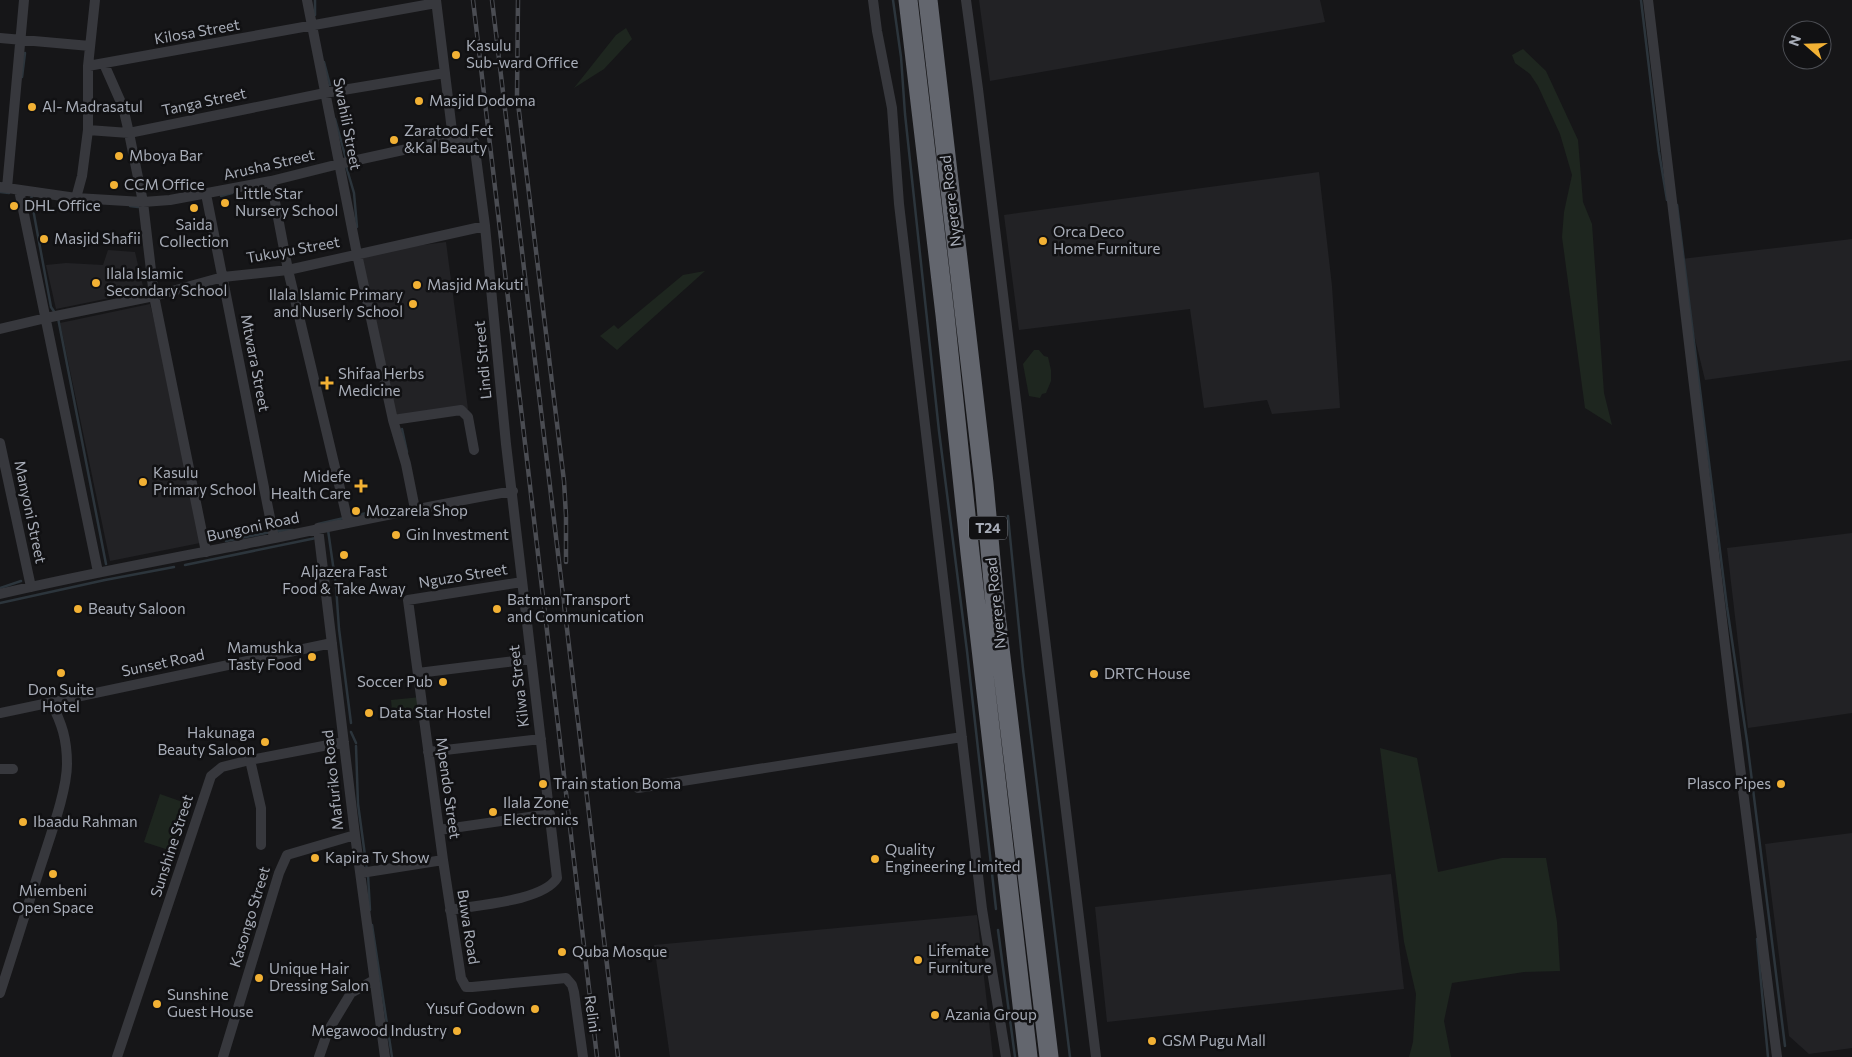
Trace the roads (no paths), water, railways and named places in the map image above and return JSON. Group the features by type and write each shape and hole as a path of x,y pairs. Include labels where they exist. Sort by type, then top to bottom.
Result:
{"highway":[{"name":"Nyerere Road","path":"908,0 946,315 970,552 1028,1057"},
{"name":"Nyerere Road","path":"928,0 984,483 997,625 1049,1057"}],"street":[{"path":"4,188 24,0"},
{"path":"76,198 82,176 88,130 88,66 95,0"},
{"name":"Swahili Street","path":"307,0 357,254"},
{"path":"873,0 892,108 900,204 982,909 1006,1057"},
{"path":"966,0 1096,1057"},
{"path":"1648,0 1731,694 1777,1057"},
{"path":"436,1 453,139"},
{"name":"Kilosa Street","path":"88,66 312,26 436,1"},
{"path":"0,38 90,46"},
{"path":"104,64 123,106 130,133 143,202 154,296 206,552"},
{"name":"Tanga Street","path":"88,130 130,133 325,93 445,73"},
{"name":"Arusha Street","path":"4,188 76,198 143,202 170,200 272,181 453,139"},
{"name":"Lindi Street","path":"453,139 474,142 485,226 506,444 513,491"},
{"path":"272,181 288,270 348,522"},
{"path":"19,190 98,572"},
{"name":"Mtwara Street","path":"206,194 274,538"},
{"name":"Tukuyu Street","path":"0,329 154,296 223,277 288,270 485,226"},
{"path":"357,254 393,420 406,464 415,508"},
{"path":"393,420 461,410 468,417 474,450"},
{"name":"Manyoni Street","path":"0,443 31,587"},
{"name":"Bungoni Road","path":"0,594 98,572 206,552 415,508 513,491"},
{"name":"Kilwa Street","path":"450,910 528,897 554,883 557,878 513,491"},
{"name":"Mafuriko Road","path":"318,528 355,835 385,1057"},
{"name":"Nguzo Street","path":"408,600 522,582"},
{"name":"Mpendo Street","path":"408,600 443,860"},
{"name":"Sunset Road","path":"0,713 332,643"},
{"path":"418,672 531,658"},
{"path":"0,993 55,822 65,780 67,766 65,737 61,722 51,702"},
{"path":"638,788 962,738"},
{"path":"428,752 541,739"},
{"name":"Sunshine Street","path":"117,1057 211,776 222,767 344,742"},
{"path":"250,760 261,808 261,845"},
{"path":"0,769 12,769"},
{"path":"439,830 550,814"},
{"name":"Kasongo Street","path":"223,1057 278,873 286,855 355,835"},
{"path":"361,873 443,860"},
{"name":"Buwa Road","path":"443,860 461,978 466,987 566,978"},
{"name":"Relini","path":"566,978 572,985 574,992 583,1057"},
{"path":"319,1057 328,1031 352,993 374,980"}],"waterway":[{"path":"315,0 315,15"},
{"path":"893,0 901,57 905,114 939,431 967,651 996,909"},
{"path":"1641,0 1659,152 1667,200"},
{"path":"22,77 25,53"},
{"path":"324,62 330,85 327,85"},
{"path":"335,119 346,159"},
{"path":"346,166 354,193 357,227"},
{"path":"0,192 9,193"},
{"path":"221,196 232,193"},
{"path":"32,196 51,307 55,313"},
{"path":"1677,205 1727,607 1747,741 1785,1046"},
{"path":"130,206 138,207"},
{"path":"58,318 106,564"},
{"path":"402,429 407,452"},
{"path":"349,516 393,509"},
{"path":"1008,516 1023,669 1070,1057"},
{"path":"318,524 344,518"},
{"path":"276,531 293,530"},
{"path":"328,530 351,723"},
{"path":"226,541 271,532"},
{"path":"185,565 316,538"},
{"path":"0,603 174,567"},
{"path":"0,588 21,581"},
{"path":"351,732 356,743"},
{"path":"356,746 358,804 367,870"},
{"path":"368,875 370,910"},
{"path":"372,925 392,1057"},
{"path":"998,930 1015,1057"},
{"path":"1757,939 1768,1057"}],"railway":[{"path":"473,0 597,1057"},
{"path":"492,0 618,1057"},
{"path":"518,0 517,95 564,481 566,562"}],"place":[{"name":"Kasulu Sub-ward Office","path":"456,55"},
{"name":"Masjid Dodoma","path":"419,101"},
{"name":"Al- Madrasatul","path":"32,107"},
{"name":"Zaratood Fet &Kal Beauty","path":"394,140"},
{"name":"Mboya Bar","path":"119,156"},
{"name":"CCM Office","path":"114,185"},
{"name":"Little Star Nursery School","path":"225,203"},
{"name":"DHL Office","path":"14,206"},
{"name":"Saida Collection","path":"194,208"},
{"name":"Masjid Shafii","path":"44,239"},
{"name":"Orca Deco Home Furniture","path":"1043,241"},
{"name":"Ilala Islamic Secondary School","path":"96,283"},
{"name":"Masjid Makuti","path":"417,285"},
{"name":"Ilala Islamic Primary and Nuserly School","path":"413,304"},
{"name":"Shifaa Herbs Medicine","path":"327,383"},
{"name":"Kasulu Primary School","path":"143,482"},
{"name":"Midefe Health Care","path":"361,486"},
{"name":"Mozarela Shop","path":"356,511"},
{"name":"Gin Investment","path":"396,535"},
{"name":"Aljazera Fast Food & Take Away","path":"344,555"},
{"name":"Beauty Saloon","path":"78,609"},
{"name":"Batman Transport and Communication","path":"497,609"},
{"name":"Mamushka Tasty Food","path":"312,657"},
{"name":"Don Suite Hotel","path":"61,673"},
{"name":"DRTC House","path":"1094,674"},
{"name":"Soccer Pub","path":"443,682"},
{"name":"Data Star Hostel","path":"369,713"},
{"name":"Hakunaga Beauty Saloon","path":"265,742"},
{"name":"Train station Boma","path":"543,784"},
{"name":"Plasco Pipes","path":"1781,784"},
{"name":"Ilala Zone Electronics","path":"493,812"},
{"name":"Ibaadu Rahman","path":"23,822"},
{"name":"Kapira Tv Show","path":"315,858"},
{"name":"Quality Engineering Limited","path":"875,859"},
{"name":"Miembeni Open Space","path":"53,874"},
{"name":"Quba Mosque","path":"562,952"},
{"name":"Lifemate Furniture","path":"918,960"},
{"name":"Unique Hair Dressing Salon","path":"259,978"},
{"name":"Sunshine Guest House","path":"157,1004"},
{"name":"Yusuf Godown","path":"535,1009"},
{"name":"Azania Group","path":"935,1015"},
{"name":"Megawood Industry","path":"457,1031"},
{"name":"GSM Pugu Mall","path":"1152,1041"}]}
